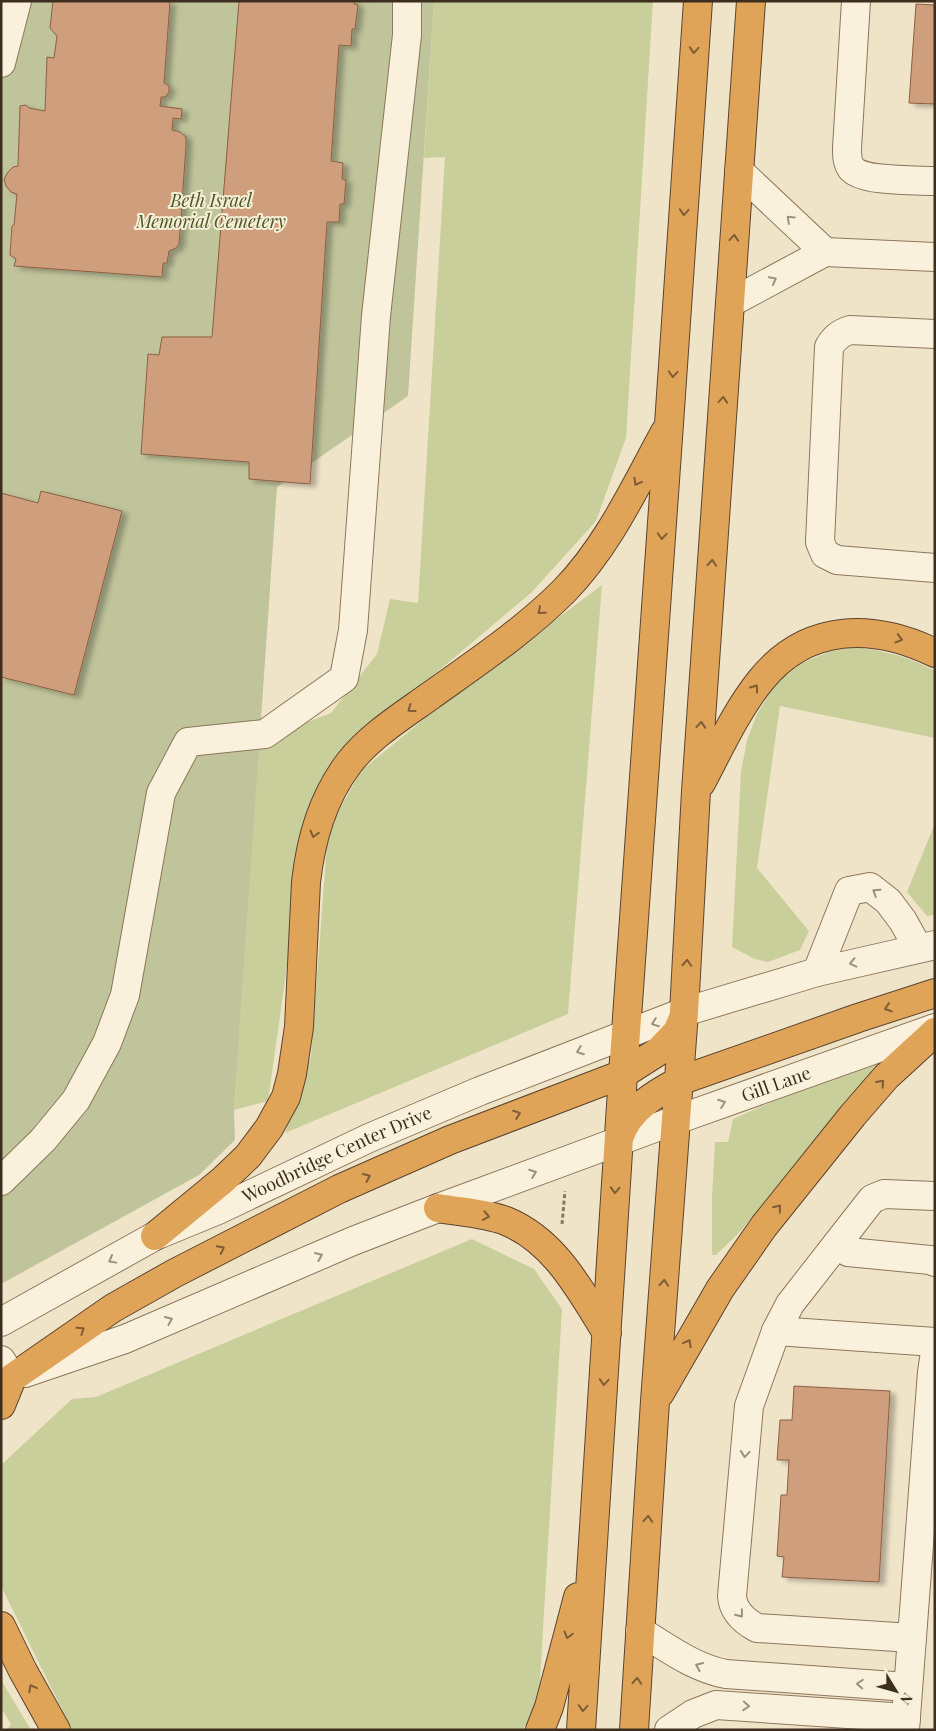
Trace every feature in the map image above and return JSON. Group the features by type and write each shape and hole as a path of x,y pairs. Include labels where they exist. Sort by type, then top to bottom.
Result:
{"highway":[{"path":"582,1730 618,1142 698,1"},
{"path":"634,1730 655,1401 684,1012 696,791 750,1"},
{"path":"155,1236 224,1180 248,1156 269,1128 286,1097 292,1074 299,1027 306,882 309,859 317,822 337,781 350,762 366,745 407,712 515,633 541,612 583,570 605,539 669,424"},
{"path":"696,791 749,697 774,666 790,653 806,644 824,638 862,632 882,634 935,652"},
{"path":"618,1142 623,1127 635,1112 656,1094 679,1081 858,1018 935,994"},
{"path":"1,1405 5,1374 113,1308 175,1273 339,1189 450,1140 623,1074 658,1052 668,1042 681,1023 684,1012"},
{"path":"655,1401 720,1289 764,1226 853,1115 881,1083 935,1030"},
{"path":"438,1208 504,1220 532,1235 548,1248 566,1269 607,1333"},
{"path":"540,1730 549,1707 594,1537"},
{"path":"1,1626 27,1679 56,1730"}],"street":[{"path":"1,63 17,1"},
{"path":"1,1181 43,1140 76,1100 107,1043 125,995 161,793 188,742 265,734 344,678 353,630 376,316 407,36 407,1"},
{"path":"856,1 847,148 848,163 855,172 868,177 935,181"},
{"path":"738,171 825,252"},
{"path":"730,303 825,252 935,257"},
{"path":"935,334 850,330 836,336 829,347 820,542 825,554 837,560 935,568"},
{"path":"684,1012 817,972 926,947 888,901 870,887 849,891 817,972"},
{"name":"Woodbridge Center Drive","path":"1,1322 155,1236 218,1210 419,1116 684,1012"},
{"name":"Gill Lane","path":"618,1142 860,1053 935,1030"},
{"path":"5,1374 125,1339 353,1241 618,1142"},
{"path":"912,1638 757,1628 744,1620 736,1610 732,1603 732,1596 749,1406 776,1331 790,1304 867,1204 884,1194 935,1196"},
{"path":"837,1244 848,1252 935,1262"},
{"path":"776,1331 935,1342"},
{"path":"669,1730 693,1714 716,1705 906,1724 912,1638 926,1568 932,1372 935,1352"},
{"path":"640,1631 693,1664 721,1673 908,1687"}],"path":[{"path":"562,1228 565,1192"}],"green space":[{"name":"Beth Israel Memorial Cemetery","path":"1,1 434,1 408,396 277,487 234,1110 235,1140 199,1175 1,1284"},
{"path":"434,1 653,1 626,438 596,521 532,592 345,750 309,806 294,868 291,938 268,1101 234,1110 259,741 331,713 377,654 390,599 418,603 445,157 424,158"},
{"path":"602,585 568,1014 285,1133 311,1057 328,830 361,771 436,709"},
{"path":"854,647 896,655 915,661 935,671 935,738 780,706 757,868 809,931 800,950 768,962 755,959 732,947 741,772 747,740 757,714 777,682 800,664 828,652"},
{"path":"935,823 935,915 927,916 907,892"},
{"path":"888,1059 853,1095 739,1233 716,1255 712,1255 712,1196 715,1142 728,1142 733,1119 776,1100"},
{"path":"472,1239 534,1269 562,1309 539,1698 523,1730 72,1730 1,1586 1,1465 72,1399 96,1397"},
{"path":"1,1680 31,1730 7,1730 11,1724 1,1708"}],"building":[{"path":"53,1 170,1 164,83 169,86 169,92 165,97 161,97 160,106 182,109 181,119 173,118 172,130 180,132 186,137 186,146 179,244 176,248 169,251 167,263 163,263 162,277 14,266 16,259 10,255 17,194 11,192 6,186 4,179 13,167 18,166 20,106 26,105 29,108 45,111 47,57 54,58 57,36 50,28"},
{"path":"239,1 355,1 354,4 358,5 355,29 352,29 351,46 339,45 331,161 343,163 342,179 346,180 344,204 340,204 339,222 327,222 310,484 249,479 249,462 141,454 148,354 159,355 162,337 212,337"},
{"path":"916,4 935,5 935,104 909,103"},
{"path":"41,491 122,511 74,695 1,677 1,493 38,503"},
{"path":"794,1386 890,1391 879,1582 782,1577 784,1557 777,1556 781,1495 787,1495 789,1460 777,1460 780,1420 792,1420"}]}
